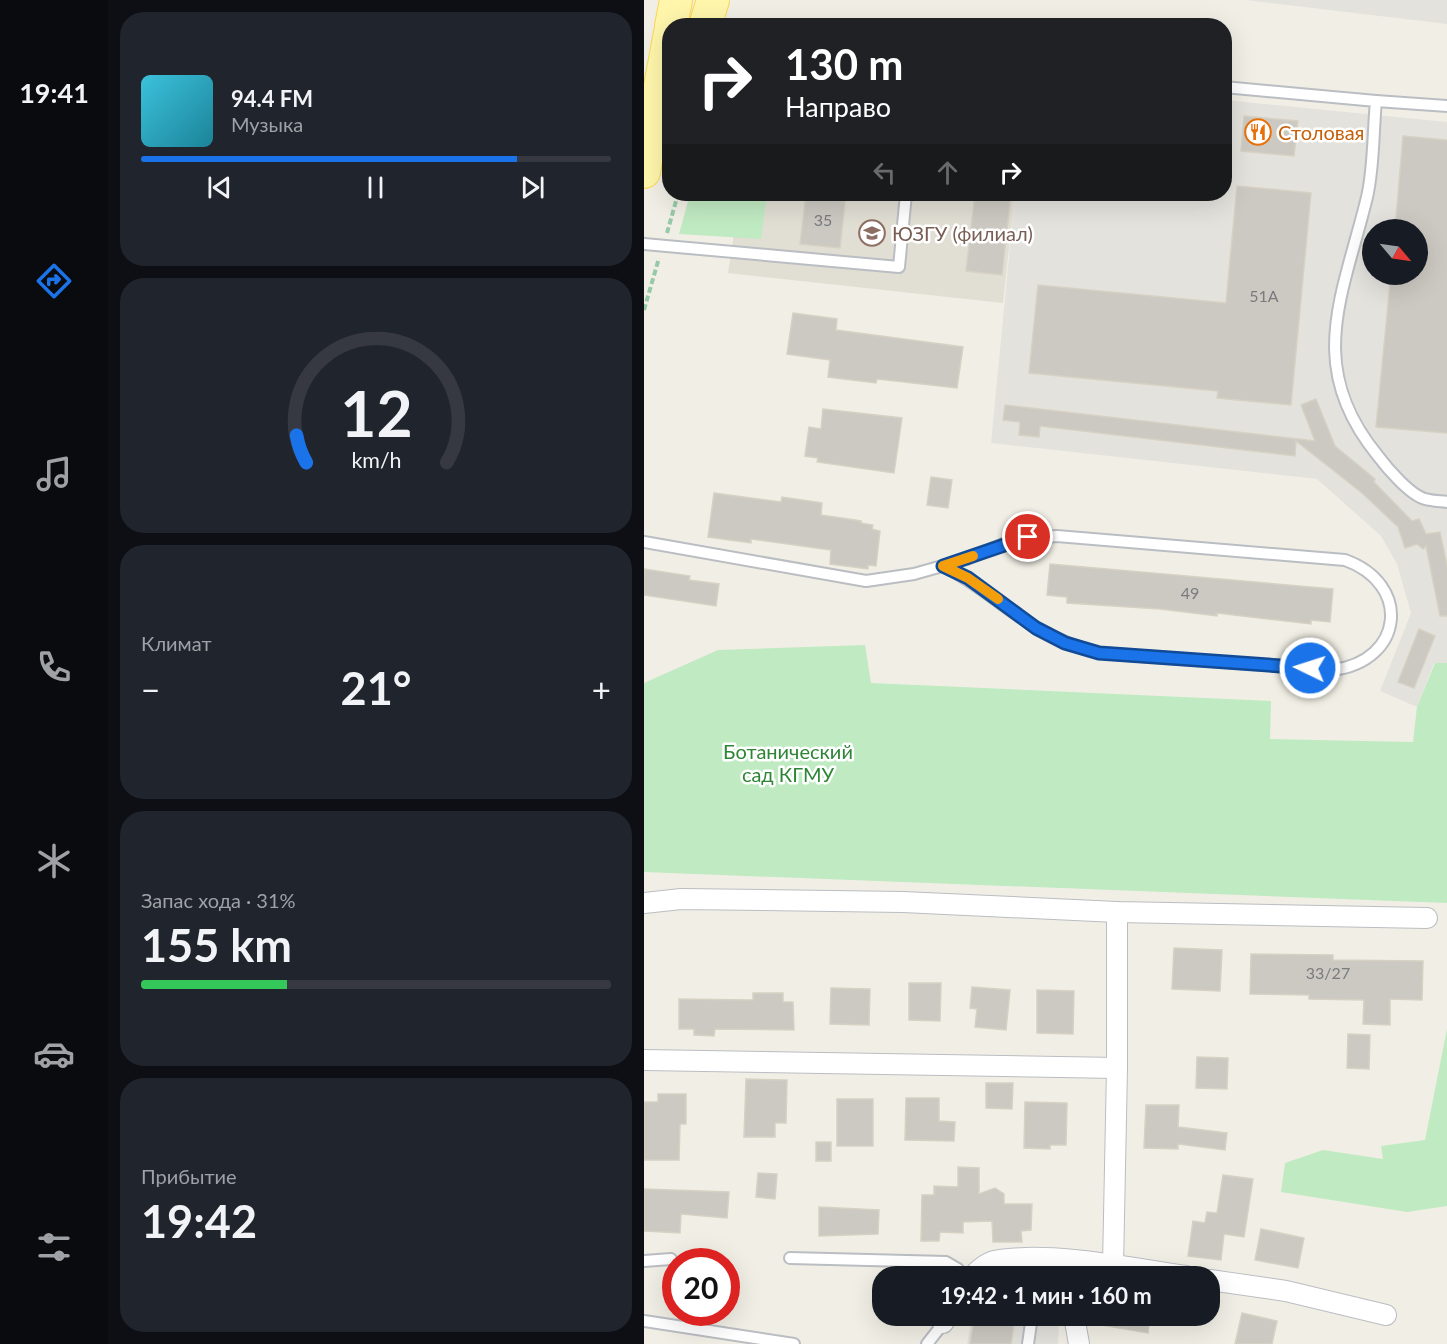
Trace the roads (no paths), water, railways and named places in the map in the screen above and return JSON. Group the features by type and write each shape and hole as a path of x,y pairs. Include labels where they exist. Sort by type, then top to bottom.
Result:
{"main road":[{"path":"644,172 662,75"},
{"path":"644,190 662,144"}],"street":[{"path":"673,16 709,12"},
{"path":"644,903 681,899 891,902 1117,912 1427,918"},
{"path":"1114,1266 1117,912"},
{"path":"644,1060 1116,1068"},
{"path":"984,1266 999,1260 1055,1266"},
{"path":"1220,1281 1286,1291 1385,1315"},
{"path":"1076,1326 1079,1344"}],"lane":[{"path":"1232,88 1448,106"},
{"path":"1376,101 1367,195 1341,286 1335,326 1338,383 1343,402 1357,430 1385,466 1421,497 1448,502"},
{"path":"644,244 899,267 905,201"},
{"path":"644,542 866,581 914,574 943,566 1013,540 1043,536 1345,560 1363,566 1378,579 1387,595 1391,614 1388,632 1380,648 1367,660 1351,668 1333,670 1099,653 1065,643 1036,628 968,578 943,566"},
{"path":"790,1258 946,1262 953,1266"},
{"path":"644,1261 662,1260"},
{"path":"644,1321 794,1344"},
{"path":"927,1344 942,1326"},
{"path":"1028,1344 1031,1326"}],"place":[{"name":"Столовая","path":"1258,132"},
{"name":"ЮЗГУ (филиал)","path":"872,233"}],"park label":[{"name":"Ботанический сад КГМУ","path":"788,762"}]}
